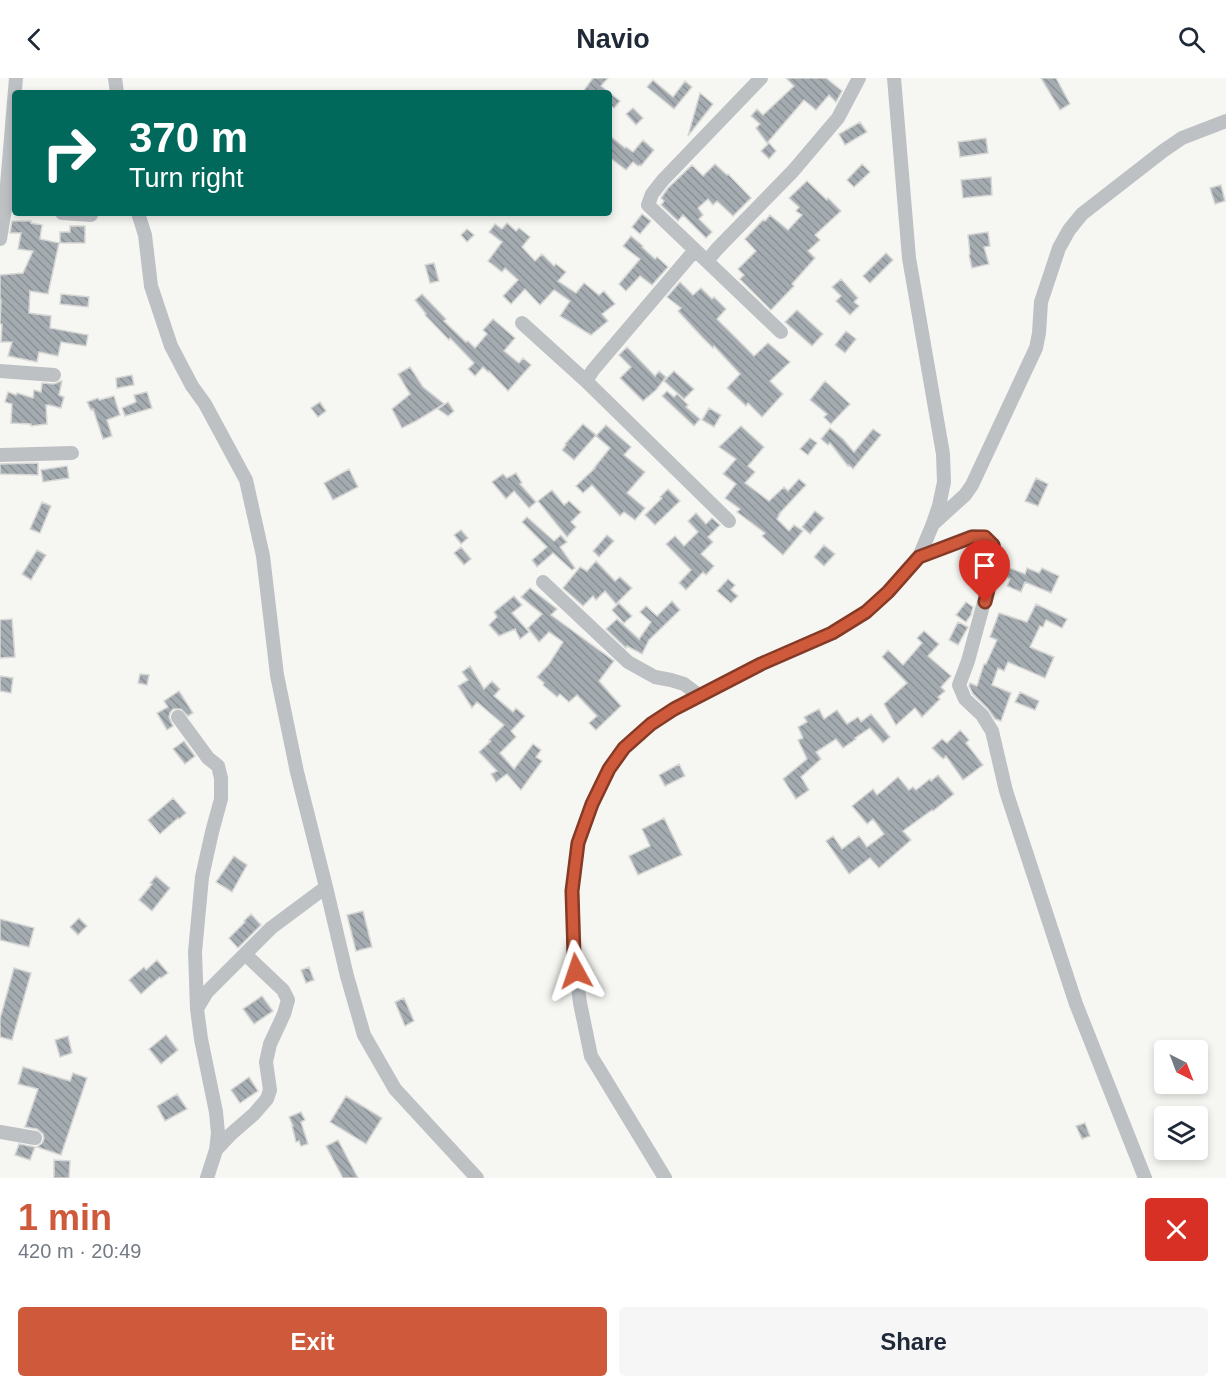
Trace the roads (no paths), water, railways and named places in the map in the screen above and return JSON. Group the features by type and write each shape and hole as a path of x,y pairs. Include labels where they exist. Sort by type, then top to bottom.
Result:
{"street":[{"path":"761,78 663,180 652,194 648,205 781,332"},
{"path":"707,261 793,171 837,118 859,78"},
{"path":"665,1178 591,1056 580,1003 574,955 572,891 578,843 592,804 609,769 624,748 651,724 674,709 761,664 832,633 866,612 888,592 919,557 932,526 944,482 942,454 909,258 894,78"},
{"path":"932,526 965,495 972,485 1030,363 1040,333 1041,302 1059,248 1069,231 1082,214 1163,151 1182,138 1226,121"},
{"path":"0,239 7,209 12,136"},
{"path":"139,216 146,235 151,286 171,346 246,480 263,556 277,675 297,772 347,976 364,1035 395,1089 477,1178"},
{"path":"586,381 695,250"},
{"path":"522,323 586,381 729,521"},
{"path":"0,371 54,375"},
{"path":"0,455 72,453"},
{"path":"919,557 972,537 985,537 993,545 996,558 968,661 959,685 966,699 982,715 992,731 1006,791 1076,1004 1145,1178"},
{"path":"543,582 628,662 655,677 684,684 700,696"},
{"path":"178,717 208,758 218,766 221,778 221,799 202,877 195,952 197,1009 218,1134 216,1150 207,1178"},
{"path":"197,1009 207,992 271,928 326,887"},
{"path":"216,1150 267,1099 270,1090 266,1062 270,1044 288,1000 283,990 245,954"},
{"path":"0,1132 34,1138"}]}
